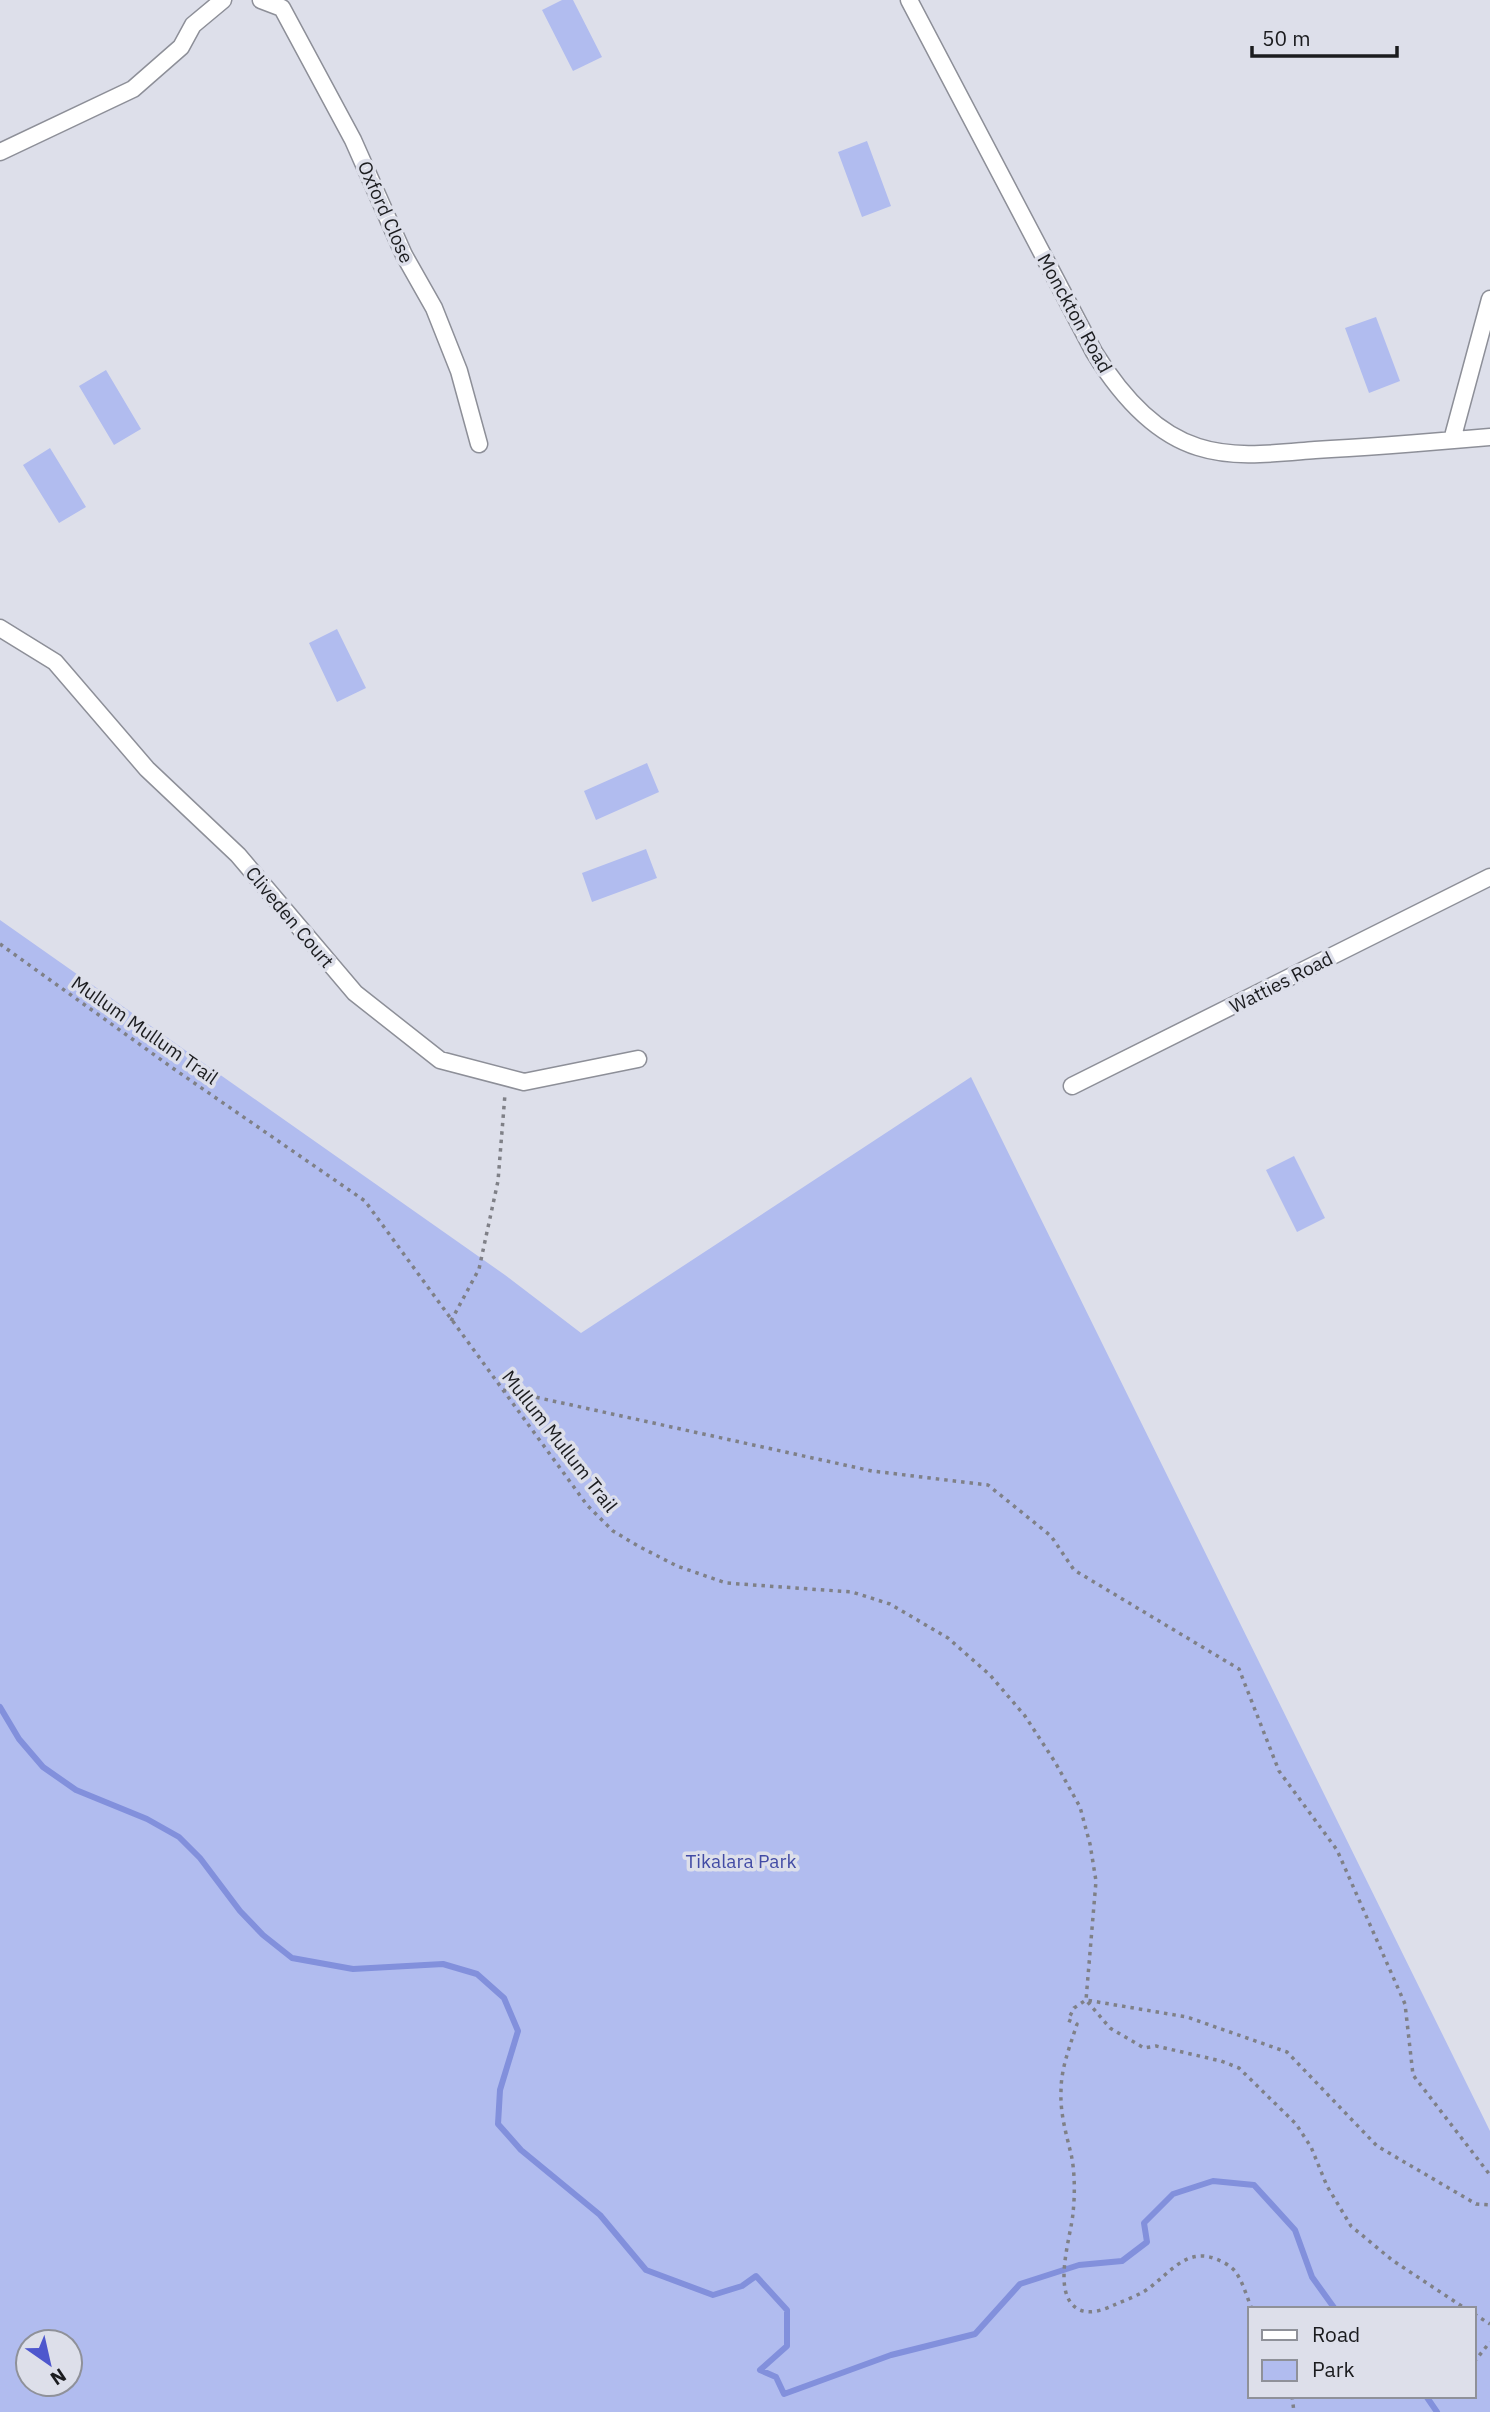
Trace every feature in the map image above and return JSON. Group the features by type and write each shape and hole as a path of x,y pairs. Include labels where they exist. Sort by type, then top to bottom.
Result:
{"street":[{"path":"0,152 133,89 181,47 193,25 223,0"},
{"name":"Oxford Close","path":"261,0 282,8 353,140 404,255 434,309 459,371 479,444"},
{"name":"Monckton Road","path":"909,0 1094,352 1121,392 1152,419 1181,440 1198,447 1227,453 1278,453 1490,437"},
{"path":"1452,440 1490,299"},
{"name":"Cliveden Court","path":"0,628 55,662 147,769 238,855 355,993 440,1060 524,1083 638,1059"},
{"name":"Watties Road","path":"1072,1086 1490,877"}],"path":[{"name":"Mullum Mullum Trail","path":"0,944 365,1201 587,1505 613,1531 677,1566 726,1583 852,1592 890,1604 948,1638 990,1675 1025,1716 1080,1807 1096,1881 1086,2000"},
{"path":"451,1321 479,1269 498,1181 507,1078"},
{"path":"501,1390 872,1471 988,1485 1051,1536 1073,1570 1239,1669 1279,1771 1337,1850 1405,2004 1413,2075 1490,2175"},
{"path":"1086,2000 1110,2028 1144,2048 1156,2046 1221,2061 1239,2068 1296,2124 1311,2147 1327,2186 1346,2220 1392,2260 1463,2307"},
{"path":"1251,2307 1237,2273 1224,2262 1209,2256 1197,2256 1177,2264 1144,2291 1107,2308 1091,2312 1079,2309 1067,2299 1066,2249 1073,2213 1072,2157 1062,2124 1061,2092 1063,2071 1077,2024 1068,2020 1074,2008 1086,2000 1187,2017 1287,2052 1377,2146 1476,2204 1490,2205"},
{"path":"1476,2360 1490,2342"}],"green space":[{"path":"562,0 573,0 602,57 573,71 542,10"},
{"path":"867,141 891,206 862,217 838,152"},
{"path":"1376,317 1400,381 1369,393 1345,328"},
{"path":"106,370 141,429 114,445 79,386"},
{"path":"50,448 86,507 59,523 23,465"},
{"path":"337,629 366,688 337,702 309,643"},
{"path":"647,763 659,792 596,820 584,791"},
{"path":"646,849 657,878 592,902 582,873"},
{"name":"Tikalara Park","path":"0,920 505,1275 581,1333 971,1077 1490,2131 1490,2412 0,2412"},
{"path":"1294,1156 1325,1218 1297,1232 1266,1170"}],"waterway":[{"path":"0,1707 19,1739 43,1767 76,1790 147,1819 179,1837 200,1858 240,1911 263,1935 292,1958 353,1969 443,1964 477,1974 504,1998 518,2031 500,2090 498,2124 521,2150 600,2215 646,2270 713,2295 742,2286 756,2276 787,2310 787,2346 760,2370 776,2377 784,2394 891,2355 975,2334 1020,2284 1079,2265 1122,2261 1147,2242 1144,2223 1173,2194 1213,2181 1254,2185 1295,2230 1312,2277 1334,2307"},
{"path":"1427,2398 1437,2412"}]}
